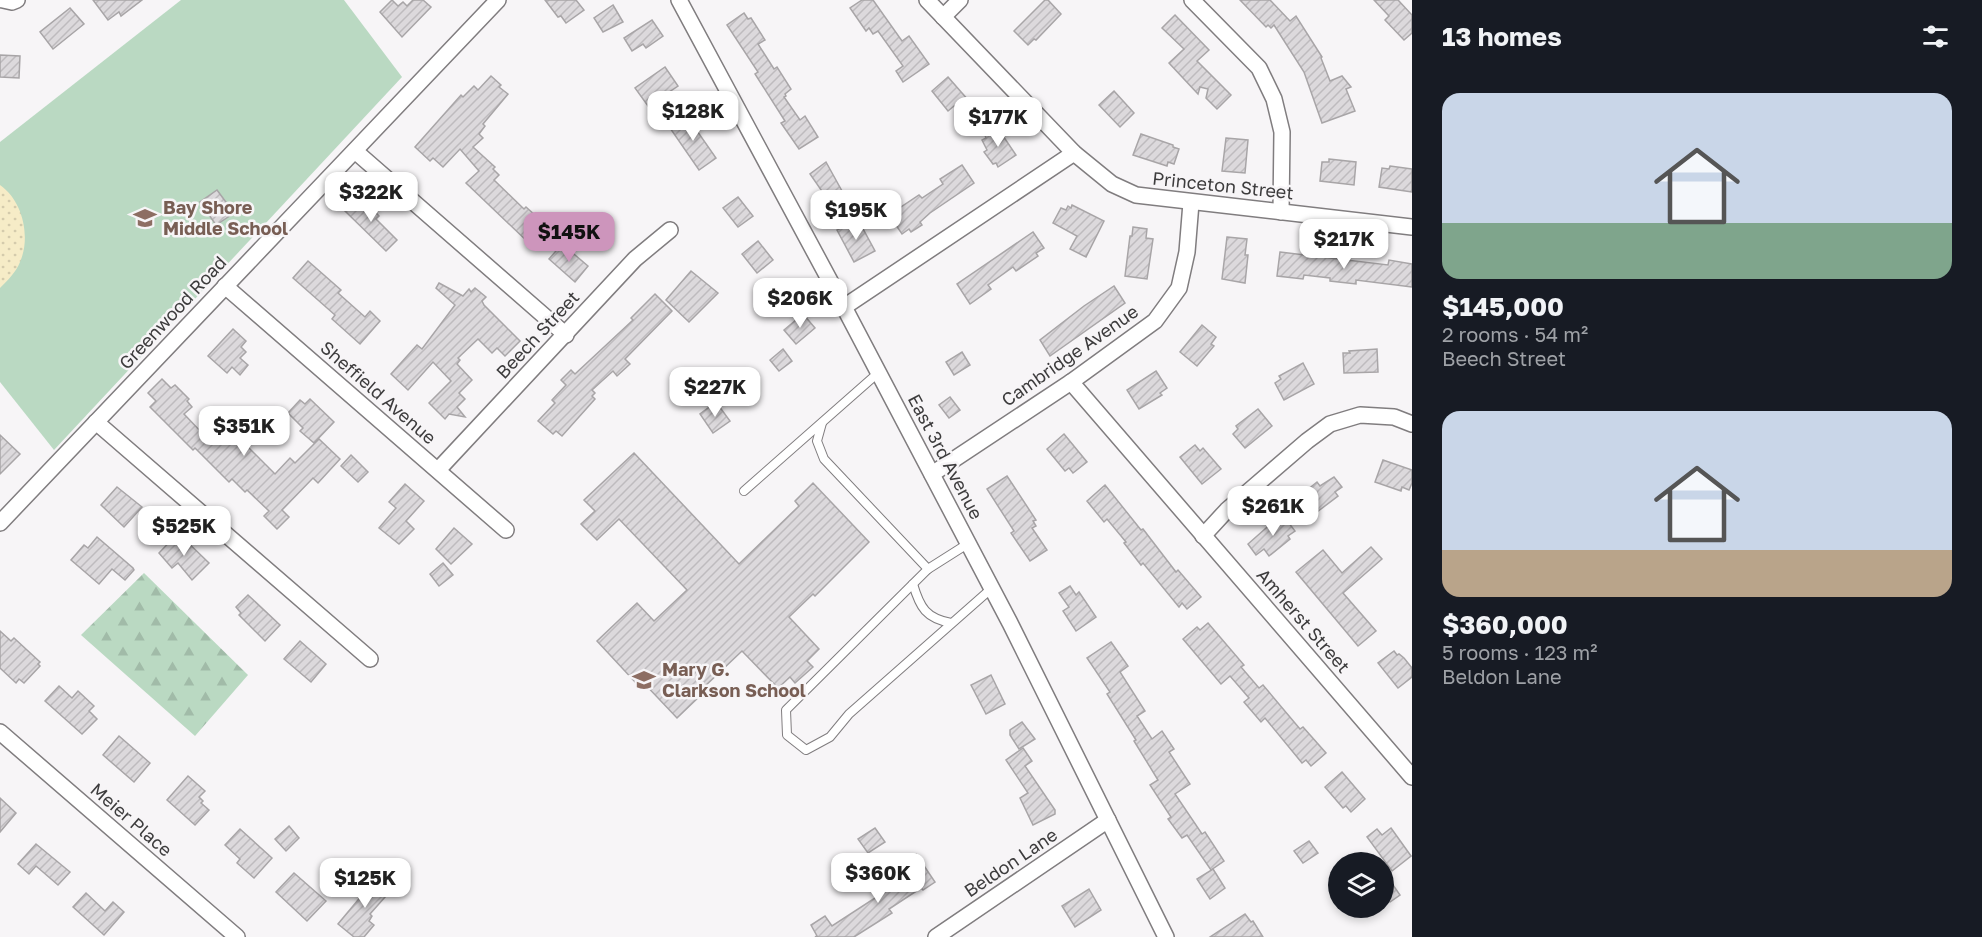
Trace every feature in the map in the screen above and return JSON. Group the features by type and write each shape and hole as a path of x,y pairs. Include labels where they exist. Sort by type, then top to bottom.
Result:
{"street":[{"path":"3,0 12,2 17,0"},
{"name":"East 3rd Avenue","path":"679,0 969,543 1167,937"},
{"name":"Princeton Street","path":"927,0 1074,153 1112,184 1136,195 1191,203 1412,227"},
{"path":"943,16 960,0"},
{"path":"1192,0 1259,68 1274,99 1282,132 1281,212"},
{"name":"Greenwood Road","path":"0,523 355,151 489,3"},
{"path":"355,151 566,335"},
{"path":"844,308 1074,153"},
{"name":"Cambridge Avenue","path":"932,474 1071,381 1155,321 1179,288 1187,252 1191,203"},
{"name":"Beech Street","path":"438,470 635,259 670,230"},
{"name":"Sheffield Avenue","path":"225,286 506,530"},
{"name":"Amherst Street","path":"1071,381 1412,777"},
{"path":"1203,536 1227,510 1306,441 1330,424 1360,415 1394,417 1412,424"},
{"path":"96,422 370,659"},
{"name":"Meier Place","path":"0,732 237,937"},
{"name":"Beldon Lane","path":"936,937 1108,820"}],"lane":[{"path":"744,491 879,372"},
{"path":"822,423 817,441 824,459 928,570"},
{"path":"969,543 928,570 786,710 787,735 806,750 830,737 849,714 992,588"},
{"path":"913,584 918,603 935,620 951,622"}],"green space":[{"name":"Bay Shore Middle School","path":"181,0 344,0 402,77 54,450 0,382 0,142"},
{"path":"144,573 248,675 195,736 81,635"}],"sand":[{"path":"0,185 8,192 19,210 23,220 25,242 18,266 0,288"}],"building":[{"path":"93,0 142,0 121,16 119,12 108,20"},
{"path":"392,0 398,6 403,2 407,6 413,0 423,0 431,7 402,37 380,12"},
{"path":"545,0 576,0 584,10 566,23 561,16 558,17"},
{"path":"862,0 873,0 902,41 909,36 929,64 903,82 896,71 903,66 878,31 873,34 869,28 866,31 850,8"},
{"path":"1045,0 1048,0 1061,14 1036,40 1034,39 1028,45 1014,31"},
{"path":"1240,0 1270,0 1290,21 1296,16 1322,57 1330,81 1342,76 1351,87 1346,89 1355,111 1322,123 1304,72 1274,25 1271,28 1268,25 1266,27"},
{"path":"1374,0 1398,0 1412,15 1412,33 1404,40 1385,20 1389,16"},
{"path":"613,5 623,22 603,32 594,18"},
{"path":"70,8 84,24 53,49 40,32"},
{"path":"744,13 748,19 751,18 765,40 758,44 774,69 777,67 791,89 784,97 800,120 805,116 818,137 799,149 781,123 785,121 755,74 758,72 727,25"},
{"path":"1175,15 1209,50 1197,61 1231,95 1217,109 1206,98 1208,89 1200,87 1198,94 1169,63 1184,49 1162,28"},
{"path":"652,20 663,36 646,48 643,44 632,51 624,38"},
{"path":"0,55 20,56 19,78 0,77"},
{"path":"665,67 678,86 648,106 635,88"},
{"path":"491,76 508,94 483,124 485,126 479,134 483,138 473,147 495,167 493,169 499,175 494,180 524,209 526,207 546,225 530,244 466,183 479,171 460,149 443,167 433,158 430,161 415,147 461,95 463,97 474,86 478,90"},
{"path":"948,77 969,101 958,111 954,106 948,111 932,91"},
{"path":"1114,91 1134,113 1120,127 1099,105"},
{"path":"690,115 698,126 695,128 716,158 699,170 670,128"},
{"path":"997,127 1016,155 998,167 984,152 987,150 982,140 986,138 985,135"},
{"path":"1141,134 1179,149 1174,164 1168,162 1167,166 1133,155"},
{"path":"1226,138 1248,140 1245,173 1222,171"},
{"path":"1329,159 1356,162 1354,185 1320,181 1322,162 1329,162"},
{"path":"826,162 842,191 828,200 810,174"},
{"path":"962,165 974,183 930,213 920,222 922,225 911,232 909,229 902,234 889,215 919,195 922,198 943,184 940,179"},
{"path":"1390,166 1412,169 1412,192 1379,187 1382,168 1389,169"},
{"path":"217,190 234,213 216,225 200,202"},
{"path":"360,196 379,216 376,219 397,240 386,251 345,211"},
{"path":"738,197 753,216 738,227 723,208"},
{"path":"1072,205 1104,221 1086,257 1070,249 1077,236 1053,223 1061,208 1066,210"},
{"path":"855,221 859,228 862,227 875,251 854,262 837,230"},
{"path":"1133,227 1147,229 1146,238 1153,239 1147,279 1125,276"},
{"path":"1033,232 1044,248 1036,253 1038,256 1016,271 1013,267 988,285 991,289 970,304 957,284"},
{"path":"1227,237 1247,239 1245,283 1222,279"},
{"path":"758,241 773,260 757,273 742,254"},
{"path":"562,244 588,266 575,282 549,259"},
{"path":"1280,252 1388,265 1389,260 1412,264 1412,287 1356,280 1356,284 1304,275 1303,279 1277,276"},
{"path":"308,261 341,290 338,293 365,317 370,311 380,321 360,344 332,319 335,315 293,278"},
{"path":"691,271 718,293 689,322 666,300"},
{"path":"439,283 463,296 469,289 471,292 475,288 486,297 482,301 484,305 520,341 505,356 497,348 492,353 478,339 458,358 460,360 457,364 472,380 459,393 465,399 457,407 465,417 449,414 445,419 429,403 451,381 433,362 408,390 391,374 417,345 422,349 455,305 436,288"},
{"path":"1114,286 1125,303 1050,356 1040,340"},
{"path":"655,294 672,311 625,359 630,364 617,376 613,371 592,390 595,393 592,396 595,399 562,436 556,431 553,434 538,421 555,403 552,400 566,385 561,380 571,370 575,374 633,320 631,318"},
{"path":"803,314 815,328 796,344 784,330"},
{"path":"1202,325 1216,337 1211,344 1214,346 1197,366 1180,352"},
{"path":"233,329 246,341 241,347 246,352 240,358 248,365 240,375 232,367 227,373 208,356"},
{"path":"783,349 792,361 779,371 770,360"},
{"path":"1377,349 1378,372 1344,373 1343,353"},
{"path":"962,352 970,365 954,375 946,362"},
{"path":"1303,363 1314,384 1284,400 1275,383 1281,379 1279,376"},
{"path":"1156,371 1167,388 1160,393 1162,395 1139,409 1127,390"},
{"path":"162,379 171,388 175,385 189,399 187,401 192,407 184,414 204,435 217,422 229,434 232,431 275,474 290,458 295,463 319,439 340,459 318,483 313,478 282,510 289,517 277,529 264,516 269,511 232,479 229,482 150,407 156,401 148,393"},
{"path":"950,397 960,410 949,418 939,405"},
{"path":"310,399 334,422 314,443 300,431 303,428 288,413 300,400 305,404"},
{"path":"716,402 730,421 713,433 700,414"},
{"path":"1258,409 1272,426 1245,448 1233,434 1238,429 1236,426"},
{"path":"1064,434 1087,462 1073,473 1069,468 1065,471 1047,449"},
{"path":"0,435 20,454 0,474"},
{"path":"1195,445 1200,451 1203,448 1221,469 1202,484 1180,457"},
{"path":"634,453 739,564 799,506 795,501 813,483 869,542 815,596 813,594 789,617 819,649 807,661 813,667 795,683 790,677 778,688 742,651 702,689 705,691 677,718 640,679 636,683 597,641 637,603 654,621 687,590 619,519 597,540 581,524 595,511 584,500"},
{"path":"351,455 368,472 358,482 341,466"},
{"path":"1383,460 1412,470 1412,483 1409,490 1402,487 1401,491 1375,482"},
{"path":"1007,476 1036,520 1033,521 1036,526 1032,528 1047,550 1030,561 1011,533 1014,531 987,489"},
{"path":"1334,477 1342,487 1335,492 1338,496 1317,512 1302,494 1317,482 1320,486"},
{"path":"405,484 424,501 406,521 414,529 399,544 379,528 396,508 389,502"},
{"path":"1105,485 1176,572 1178,570 1201,597 1187,609 1182,603 1179,607 1143,563 1141,565 1107,519 1104,522 1087,501"},
{"path":"117,487 142,507 124,527 101,505"},
{"path":"1282,514 1295,531 1288,536 1290,539 1269,556 1264,549 1256,555 1248,544"},
{"path":"454,528 472,544 451,564 436,549"},
{"path":"178,533 209,563 192,580 178,563 172,568 159,553"},
{"path":"97,537 133,568 134,570 125,580 112,569 99,584 71,560 84,545 88,548"},
{"path":"1371,547 1382,559 1343,593 1376,631 1358,646 1296,572 1323,550 1342,573"},
{"path":"443,563 453,575 439,586 430,574"},
{"path":"1070,586 1076,595 1079,592 1096,617 1076,631 1063,611 1069,607 1059,593"},
{"path":"248,595 280,625 265,641 239,615 241,613 236,607"},
{"path":"1208,623 1244,665 1241,667 1259,688 1263,685 1300,729 1303,727 1326,753 1311,766 1306,760 1302,763 1265,718 1261,722 1244,702 1249,698 1230,676 1221,684 1183,639 1197,627 1200,630"},
{"path":"0,631 11,641 14,638 40,662 38,664 40,666 24,683 19,679 16,683 0,668"},
{"path":"300,641 326,664 311,682 284,659"},
{"path":"1111,642 1128,666 1120,672 1145,711 1137,716 1152,739 1162,731 1174,749 1169,752 1190,784 1175,794 1202,834 1205,832 1224,861 1211,870 1187,835 1182,838 1168,819 1171,817 1150,785 1158,780 1107,694 1110,692 1087,658"},
{"path":"1394,651 1412,668 1412,677 1398,688 1378,663"},
{"path":"991,675 1005,704 986,714 971,685"},
{"path":"59,686 72,698 78,691 94,706 89,711 97,719 82,734 45,701"},
{"path":"1022,722 1035,739 1019,749 1010,735 1010,730"},
{"path":"119,736 150,763 134,782 103,755"},
{"path":"1023,748 1032,761 1025,766 1055,810 1055,814 1033,825 1020,798 1028,793 1006,760"},
{"path":"1342,772 1365,799 1351,812 1346,806 1343,808 1325,787"},
{"path":"188,776 205,791 199,797 203,801 201,803 209,810 195,825 167,800"},
{"path":"0,798 16,813 0,832"},
{"path":"289,826 299,838 286,851 275,839"},
{"path":"875,828 885,842 868,853 858,839"},
{"path":"1391,828 1411,856 1394,869 1394,852 1378,852 1367,837 1377,829 1382,835"},
{"path":"240,829 272,858 254,878 237,863 240,859 225,845"},
{"path":"1309,841 1318,853 1303,863 1294,851"},
{"path":"36,844 70,872 58,885 36,866 29,874 18,864"},
{"path":"916,854 935,882 923,890 921,888 889,909 892,913 854,937 815,937 817,936 811,925 825,916 832,926 909,876 901,865"},
{"path":"1213,869 1225,888 1210,899 1197,879"},
{"path":"294,873 326,901 307,921 276,892"},
{"path":"378,876 393,888 370,914 372,916 369,921 374,925 364,937 354,937 338,924"},
{"path":"1394,886 1400,895 1394,899"},
{"path":"1089,889 1101,910 1075,927 1062,906"},
{"path":"86,893 105,911 113,902 124,912 104,935 73,907"},
{"path":"1245,914 1251,922 1253,921 1263,937 1210,937"}],"place":[{"name":"Bay Shore Middle School","path":"145,218"},
{"name":"Mary G. Clarkson School","path":"644,680"}]}
